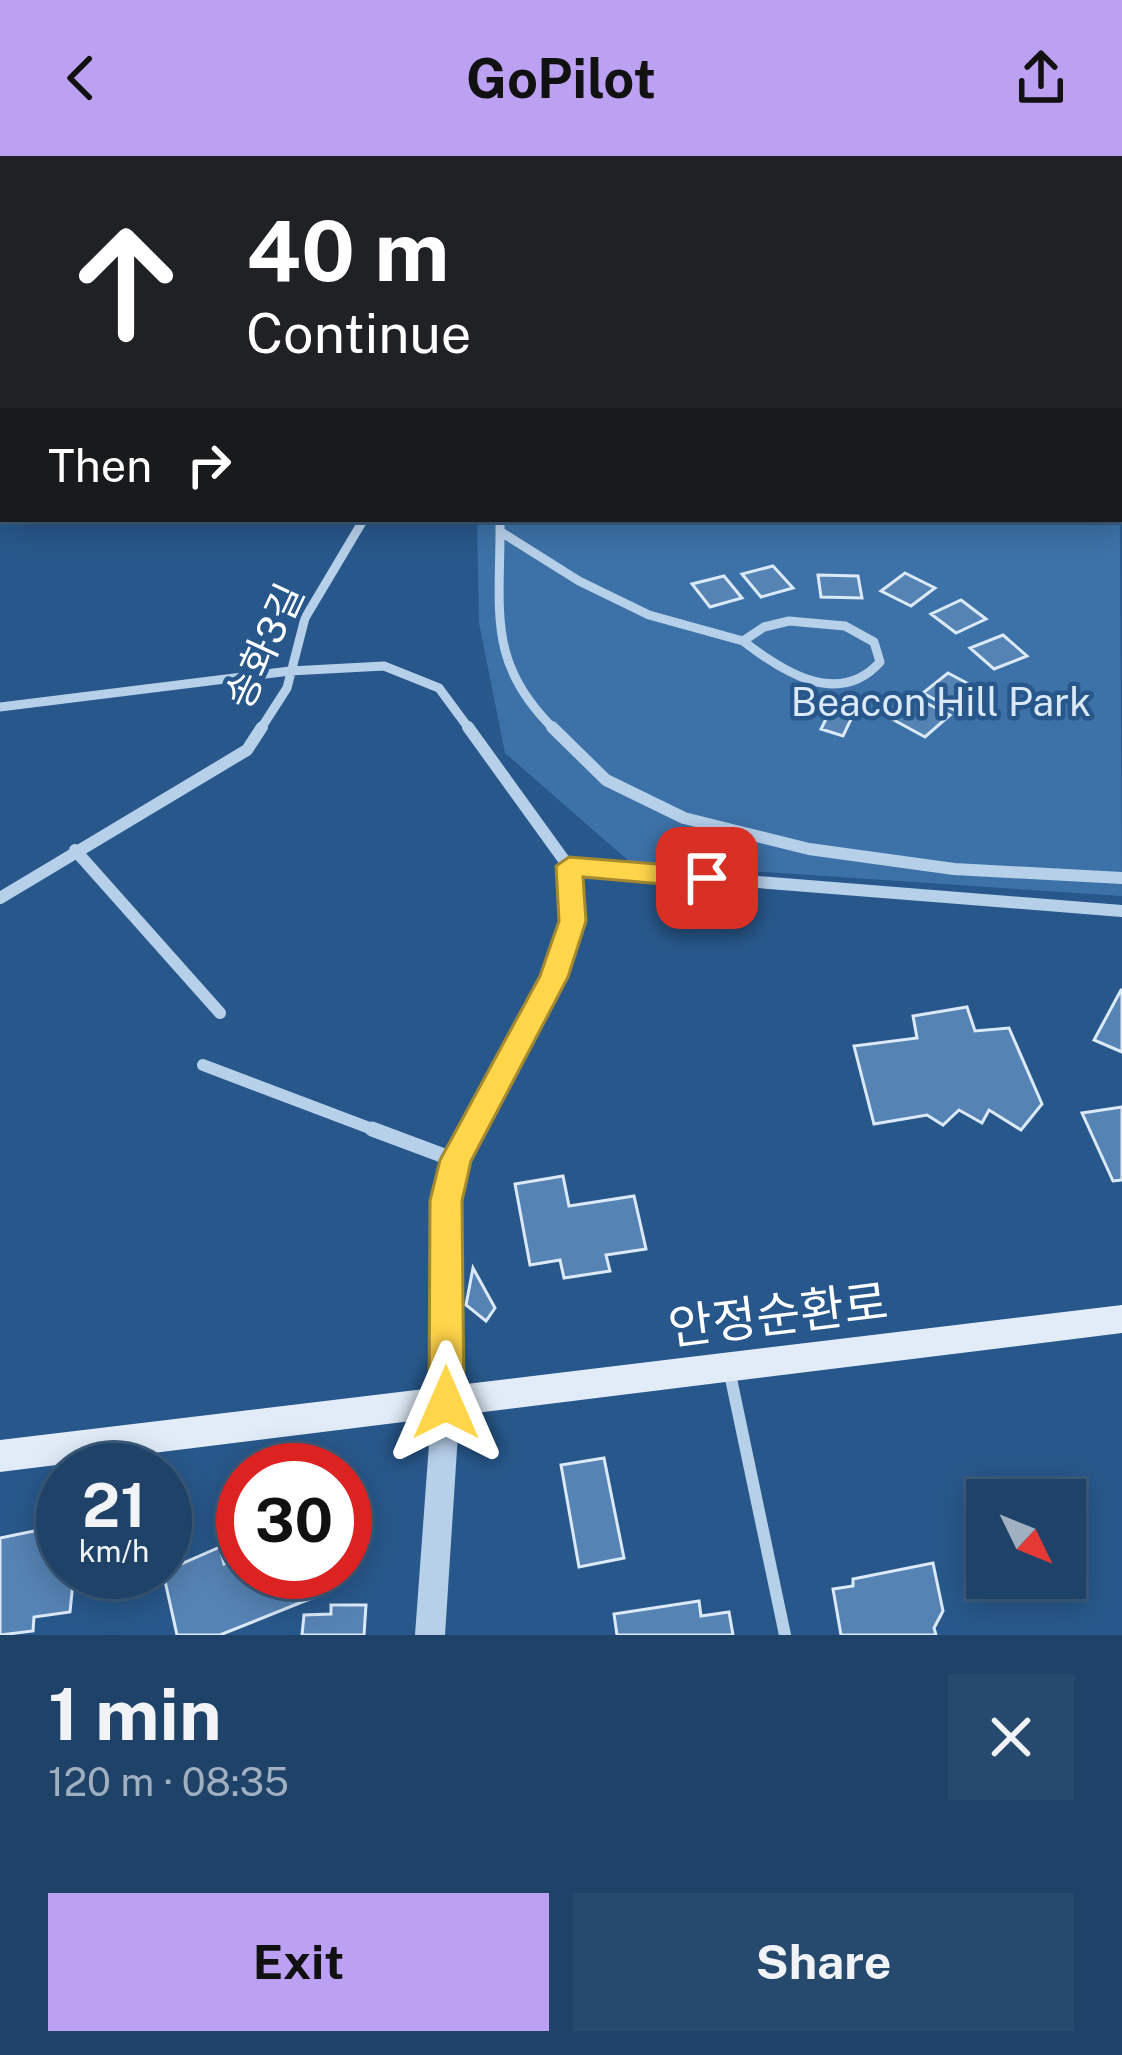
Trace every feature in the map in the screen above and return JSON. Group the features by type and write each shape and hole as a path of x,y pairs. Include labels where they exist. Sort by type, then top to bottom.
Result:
{"main road":[{"name":"안정순환로","path":"0,1456 1122,1319"}],"street":[{"name":"송화3길","path":"0,898 247,750 287,688 304,618 362,522"},
{"path":"500,526 579,581 649,615 742,641 782,672 818,682 864,679 880,662 880,652 865,634 824,621 764,627 742,641"},
{"path":"500,526 502,655 527,704 606,780 684,818 809,849 953,869 1122,878"},
{"path":"0,706 290,671 384,666 411,673 440,688 569,866 572,921 554,977 455,1160 446,1201 446,1403 430,1635"},
{"path":"75,850 220,1013"},
{"path":"569,866 1122,911"},
{"path":"203,1065 455,1160"}],"lane":[{"path":"729,1368 785,1635"}],"green space":[{"name":"Beacon Hill Park","path":"477,522 1120,522 1122,896 631,863 505,753 479,623"}],"building":[{"path":"773,566 793,588 761,597 742,574"},
{"path":"905,573 935,588 911,606 881,591"},
{"path":"818,575 858,576 862,598 821,597"},
{"path":"724,576 742,598 710,607 692,584"},
{"path":"961,600 986,619 956,633 931,614"},
{"path":"1003,635 1027,656 994,669 970,648"},
{"path":"948,673 980,690 956,711 923,693"},
{"path":"916,698 950,715 925,737 892,719"},
{"path":"832,707 854,713 843,736 821,729"},
{"path":"1122,990 1122,1052 1094,1040"},
{"path":"967,1007 975,1031 1009,1028 1042,1104 1021,1130 989,1110 982,1123 959,1110 943,1125 927,1115 874,1124 854,1046 917,1038 913,1016"},
{"path":"1122,1107 1122,1180 1113,1181 1082,1113"},
{"path":"563,1176 569,1206 634,1196 646,1249 606,1255 610,1271 564,1278 560,1260 530,1265 515,1184"},
{"path":"473,1268 495,1308 486,1321 466,1305"},
{"path":"604,1458 624,1558 579,1567 561,1465"},
{"path":"36,1531 36,1599 71,1599 70,1612 34,1617 33,1631 0,1635 0,1538"},
{"path":"216,1549 216,1599 310,1599 220,1635 177,1635 169,1599 192,1599 192,1559"},
{"path":"933,1563 943,1611 934,1628 936,1635 841,1635 833,1589 853,1586 853,1579"},
{"path":"699,1601 701,1616 729,1612 733,1635 617,1635 614,1614"},
{"path":"331,1605 366,1605 364,1635 302,1635 304,1615 331,1614"}],"route":[{"path":"446,1403 446,1201 455,1160 554,977 572,921 569,866 707,878"}]}
